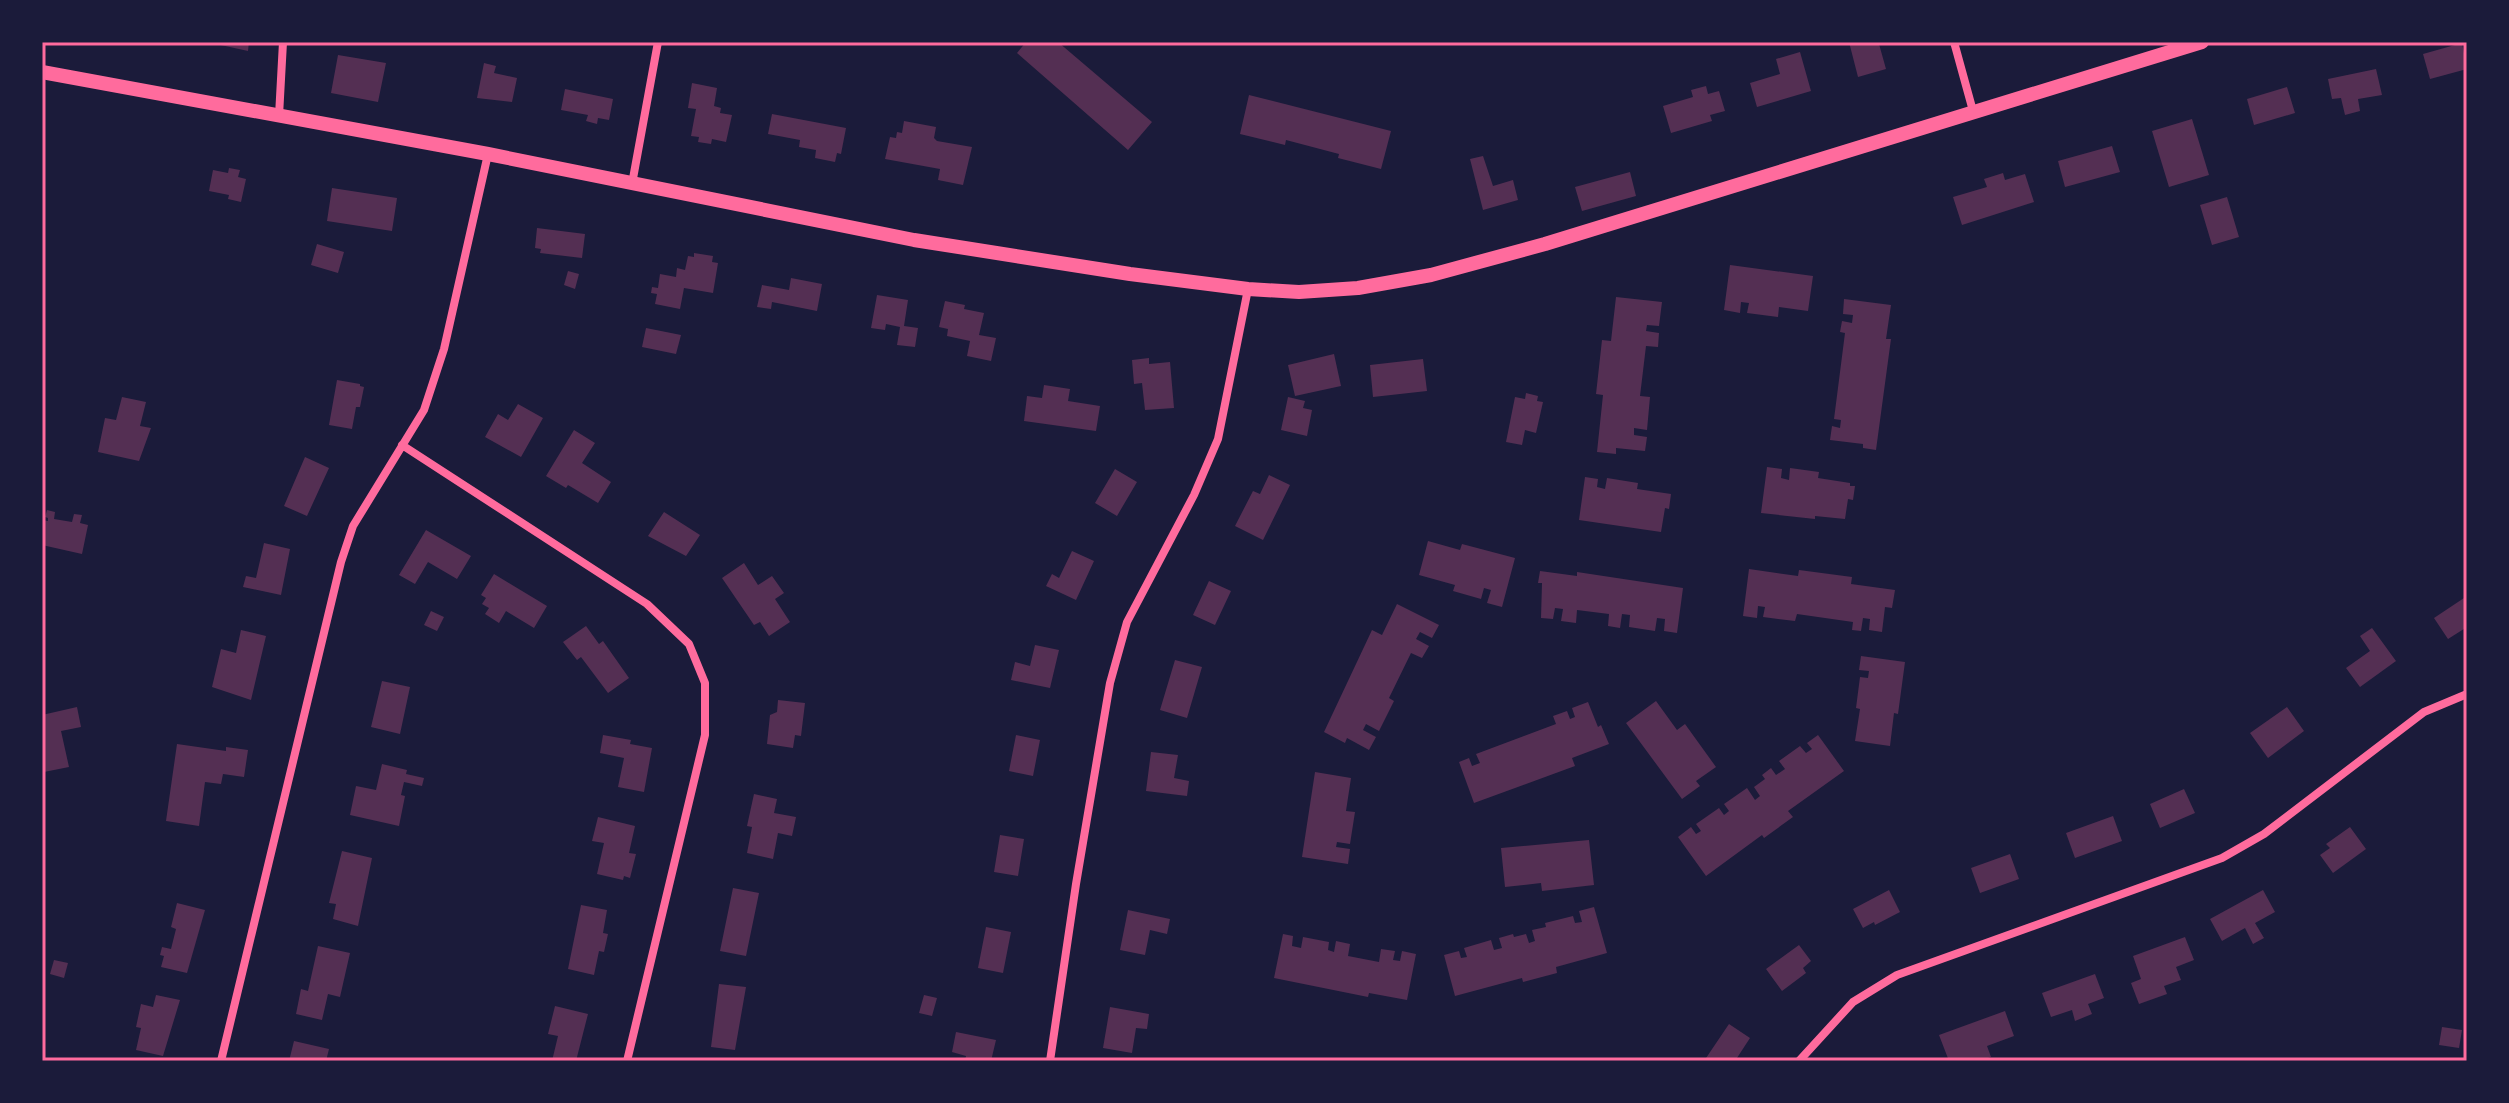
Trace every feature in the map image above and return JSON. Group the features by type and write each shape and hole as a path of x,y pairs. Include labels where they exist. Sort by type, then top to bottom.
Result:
{"street":[{"path":"279,116 283,42"},
{"path":"632,184 658,42"},
{"path":"1954,42 1973,111"},
{"path":"42,72 488,154 914,240 1248,289 1299,292 1358,288 1431,275 1559,239 2202,42"},
{"path":"221,1061 341,562 353,526 424,410 444,349 488,154"},
{"path":"1050,1061 1110,683 1127,622 1194,495 1218,439 1248,289"},
{"path":"402,445 647,604 689,644 705,683 705,735 627,1061"},
{"path":"1799,1061 1853,1002 1897,975 2222,858 2264,834 2424,712 2467,694"}],"building":[{"path":"207,42 249,42 248,51"},
{"path":"1026,42 1058,42 1152,122 1128,150 1017,53"},
{"path":"1849,42 1879,44 1886,69 1858,77"},
{"path":"2462,43 2467,69 2430,79 2423,54"},
{"path":"1800,52 1811,91 1757,107 1750,83 1780,74 1776,59"},
{"path":"338,55 386,63 378,102 331,93"},
{"path":"484,63 496,66 494,73 517,78 512,102 477,98"},
{"path":"2376,69 2382,95 2358,99 2360,111 2345,115 2341,98 2332,99 2328,79"},
{"path":"692,83 717,88 714,106 721,108 720,113 732,115 726,142 712,139 711,144 698,142 699,137 691,136 696,109 688,108"},
{"path":"1706,86 1708,94 1719,91 1725,111 1710,115 1712,121 1671,133 1663,106 1693,97 1691,90"},
{"path":"2287,87 2295,113 2254,125 2247,99"},
{"path":"565,89 613,99 609,120 598,118 597,124 586,121 588,115 561,110"},
{"path":"1249,95 1391,131 1381,169 1286,140 1285,145 1240,134"},
{"path":"772,114 846,128 841,154 837,153 835,162 815,158 816,150 799,147 800,140 768,134"},
{"path":"2192,119 2209,175 2169,187 2152,131"},
{"path":"904,121 936,127 934,138 937,141 972,147 963,185 938,180 940,169 885,159 890,137 896,138 897,132 902,133"},
{"path":"2112,146 2120,172 2065,187 2058,161"},
{"path":"1483,156 1493,186 1513,180 1518,200 1483,210 1470,159"},
{"path":"229,168 240,170 238,177 246,179 241,202 228,199 229,195 209,191 213,170 228,173"},
{"path":"1630,172 1636,196 1582,211 1575,187"},
{"path":"2003,173 2005,180 2025,174 2034,202 1962,225 1953,197 1987,187 1984,179"},
{"path":"332,188 397,198 392,231 327,221"},
{"path":"2227,197 2239,237 2212,245 2200,205"},
{"path":"537,228 585,234 582,258 540,253 541,249 535,248"},
{"path":"317,244 344,252 338,273 311,265"},
{"path":"694,253 713,256 712,262 718,263 713,293 684,288 680,309 655,304 657,294 651,293 652,287 658,288 660,274 676,277 677,268 685,270 688,256 694,257"},
{"path":"1730,265 1813,276 1808,311 1779,307 1778,317 1747,313 1749,303 1741,302 1740,313 1724,310"},
{"path":"568,271 579,274 575,289 564,285"},
{"path":"791,278 822,284 817,311 772,302 771,309 757,307 762,285 789,290"},
{"path":"877,295 908,300 904,326 918,328 915,347 897,345 900,327 886,324 885,330 871,328"},
{"path":"1616,297 1662,302 1659,326 1647,325 1646,331 1659,333 1658,347 1646,346 1640,396 1650,397 1647,430 1634,428 1634,435 1647,437 1645,451 1616,448 1616,454 1597,452 1603,395 1596,394 1602,340 1611,341"},
{"path":"1844,299 1891,305 1886,339 1891,339 1876,450 1863,448 1863,444 1830,440 1832,426 1840,428 1841,420 1834,419 1845,333 1840,332 1842,321 1852,323 1853,315 1843,314"},
{"path":"945,301 984,313 979,335 996,338 991,361 967,356 970,341 947,336 948,329 939,327"},
{"path":"646,328 681,335 676,354 642,347"},
{"path":"1334,354 1341,386 1295,396 1288,365"},
{"path":"1149,358 1149,364 1170,362 1174,408 1145,410 1142,383 1134,384 1132,360"},
{"path":"1423,359 1427,391 1373,397 1370,365"},
{"path":"337,380 364,387 352,429 329,425"},
{"path":"1044,385 1070,389 1068,401 1100,406 1096,431 1024,421 1027,396 1042,398"},
{"path":"1526,393 1538,396 1537,401 1543,402 1536,433 1525,430 1522,445 1506,442 1515,397 1525,399"},
{"path":"122,397 146,402 140,426 151,428 139,461 98,452 105,418 116,420"},
{"path":"1288,397 1305,401 1303,408 1312,410 1307,436 1281,430"},
{"path":"518,404 543,418 521,457 485,437 498,414 508,420"},
{"path":"574,430 595,443 582,463 611,482 598,503 546,476"},
{"path":"305,457 329,468 307,516 284,506"},
{"path":"1767,467 1782,469 1781,478 1789,480 1790,468 1819,472 1818,478 1855,486 1853,500 1848,499 1845,519 1761,513"},
{"path":"1115,469 1137,482 1117,516 1095,503"},
{"path":"1269,475 1290,485 1263,540 1235,526 1253,491 1260,494"},
{"path":"1585,477 1598,479 1597,487 1605,489 1607,478 1638,483 1637,489 1671,494 1661,532 1579,520"},
{"path":"47,510 55,512 54,519 72,522 74,514 82,515 80,523 88,525 82,554 42,545 42,520 48,521 45,517"},
{"path":"664,512 700,535 686,556 648,536"},
{"path":"426,530 471,556 457,579 428,562 415,584 399,575"},
{"path":"1428,541 1460,550 1462,544 1515,558 1502,607 1487,603 1491,590 1484,588 1481,599 1453,591 1455,585 1419,575"},
{"path":"264,543 290,549 281,595 243,587 246,576 256,578"},
{"path":"1072,551 1094,561 1076,600 1046,586 1052,574 1059,578"},
{"path":"744,563 758,585 772,576 784,593 775,599 790,622 769,636 760,622 754,625 722,578"},
{"path":"1749,569 1798,576 1799,570 1852,577 1851,584 1895,590 1892,608 1885,607 1882,632 1869,630 1870,619 1863,618 1861,631 1852,630 1853,622 1797,614 1795,621 1763,617 1765,607 1758,606 1757,618 1743,616"},
{"path":"1540,571 1577,576 1577,572 1683,588 1677,633 1664,631 1665,619 1657,618 1655,631 1629,627 1630,615 1622,614 1620,628 1608,626 1609,614 1577,610 1576,623 1561,621 1563,609 1555,608 1553,619 1541,618"},
{"path":"494,574 547,606 534,628 506,611 499,623 485,614 489,608 482,604 486,598 481,595"},
{"path":"1209,581 1231,591 1215,625 1193,615"},
{"path":"2467,596 2467,627 2448,639 2434,618"},
{"path":"1397,604 1439,625 1432,638 1420,632 1416,639 1429,646 1422,658 1411,653 1389,698 1394,701 1379,731 1366,724 1363,730 1376,737 1369,750 1347,738 1345,743 1324,732 1372,630 1382,635"},
{"path":"431,611 444,617 437,631 424,625"},
{"path":"586,626 599,644 603,641 629,678 608,693 581,657 577,660 563,642"},
{"path":"2372,628 2396,661 2360,687 2346,668 2370,651 2360,636"},
{"path":"241,630 266,636 251,700 212,687 221,649 236,653"},
{"path":"1035,645 1059,650 1050,688 1011,680 1015,662 1030,666"},
{"path":"1861,656 1905,662 1890,746 1855,741 1860,709 1856,708 1860,677 1868,678 1869,671 1859,670"},
{"path":"1175,660 1202,667 1187,718 1160,710"},
{"path":"382,681 410,687 400,734 371,727"},
{"path":"778,700 805,703 801,736 795,735 793,748 767,744 770,715 777,712"},
{"path":"1656,701 1677,730 1685,724 1716,767 1696,781 1700,786 1682,799 1626,723"},
{"path":"1588,702 1609,744 1572,758 1575,766 1474,803 1459,762 1469,758 1472,766 1480,763 1476,754 1556,724 1553,716 1567,711 1570,719 1575,717 1572,708"},
{"path":"77,707 81,727 61,731 69,767 44,772 42,715"},
{"path":"2287,707 2304,731 2268,758 2250,733"},
{"path":"603,735 652,748 644,792 618,787 624,758 600,753"},
{"path":"1016,735 1040,740 1033,776 1009,771"},
{"path":"1818,735 1844,771 1788,811 1793,817 1764,838 1762,835 1706,876 1678,837 1691,827 1696,834 1701,831 1696,824 1719,808 1724,815 1729,811 1724,804 1747,788 1755,800 1760,796 1754,787 1765,779 1762,775 1771,768 1776,775 1785,769 1779,761 1800,746 1806,753 1812,749 1807,743"},
{"path":"177,744 226,751 226,747 248,750 244,777 223,774 221,784 205,782 199,826 166,821"},
{"path":"1151,752 1178,755 1174,778 1189,781 1187,796 1146,791"},
{"path":"382,764 424,778 422,786 404,782 401,795 405,796 399,826 350,815 356,786 376,790"},
{"path":"1315,772 1351,778 1346,811 1355,812 1350,844 1337,842 1336,847 1350,849 1348,864 1302,857"},
{"path":"2184,789 2195,813 2160,828 2150,804"},
{"path":"754,794 777,799 774,813 796,817 792,836 778,833 773,859 747,853 752,827 747,826"},
{"path":"2113,816 2122,841 2075,858 2066,833"},
{"path":"598,817 635,826 629,853 636,854 630,878 624,876 623,880 597,874 604,843 592,841"},
{"path":"2350,827 2366,849 2333,873 2320,855 2330,848 2326,844"},
{"path":"1000,835 1024,839 1018,876 994,872"},
{"path":"1589,840 1594,885 1542,891 1541,883 1505,887 1501,848"},
{"path":"342,851 372,858 358,926 333,919 336,904 329,903"},
{"path":"2010,854 2019,879 1980,893 1971,868"},
{"path":"733,888 759,893 746,956 720,951"},
{"path":"1889,890 1900,912 1863,928 1853,909"},
{"path":"2263,890 2275,912 2255,923 2264,938 2253,944 2245,928 2222,941 2210,919"},
{"path":"177,903 205,910 187,973 161,967 164,956 160,955 162,947 171,949 176,929 171,927"},
{"path":"581,905 607,910 603,933 608,934 604,952 599,951 594,975 568,969"},
{"path":"1594,907 1607,953 1556,967 1557,973 1523,982 1522,978 1455,996 1444,955 1459,951 1461,958 1467,957 1464,948 1491,940 1494,950 1502,948 1499,938 1513,934 1514,937 1526,934 1529,943 1535,941 1532,930 1546,927 1545,923 1573,916 1575,923 1582,922 1579,911"},
{"path":"1128,910 1170,919 1167,934 1150,930 1145,955 1120,950"},
{"path":"986,927 1011,932 1003,973 978,968"},
{"path":"1283,934 1293,936 1292,946 1301,948 1303,937 1329,942 1328,950 1334,952 1336,941 1350,944 1348,956 1379,962 1381,949 1395,951 1393,960 1400,961 1402,951 1416,954 1407,1000 1369,993 1368,997 1274,978"},
{"path":"2185,937 2194,960 2176,967 2181,980 2164,986 2167,994 2139,1004 2131,983 2141,979 2133,956"},
{"path":"1799,945 1811,961 1803,968 1806,973 1782,991 1766,969"},
{"path":"318,946 350,953 340,997 328,994 322,1020 296,1014 301,989 308,991"},
{"path":"54,960 68,963 64,978 50,974"},
{"path":"2095,974 2104,998 2088,1004 2092,1014 2075,1021 2072,1010 2051,1017 2042,993"},
{"path":"719,984 746,987 735,1050 711,1047"},
{"path":"156,995 180,1000 163,1056 136,1050 141,1028 136,1027 141,1004 153,1007"},
{"path":"924,995 937,998 932,1016 919,1013"},
{"path":"555,1006 588,1014 576,1061 552,1061 558,1036 548,1034"},
{"path":"1110,1007 1149,1014 1147,1029 1136,1028 1132,1053 1103,1048"},
{"path":"2005,1011 2014,1036 1987,1046 1991,1057 1979,1061 1949,1061 1939,1035"},
{"path":"1729,1024 1750,1038 1735,1061 1704,1061"},
{"path":"2442,1027 2462,1030 2459,1048 2439,1045"},
{"path":"956,1032 996,1040 991,1061 965,1061 966,1056 952,1052"},
{"path":"294,1041 329,1049 326,1061 289,1061"}]}
